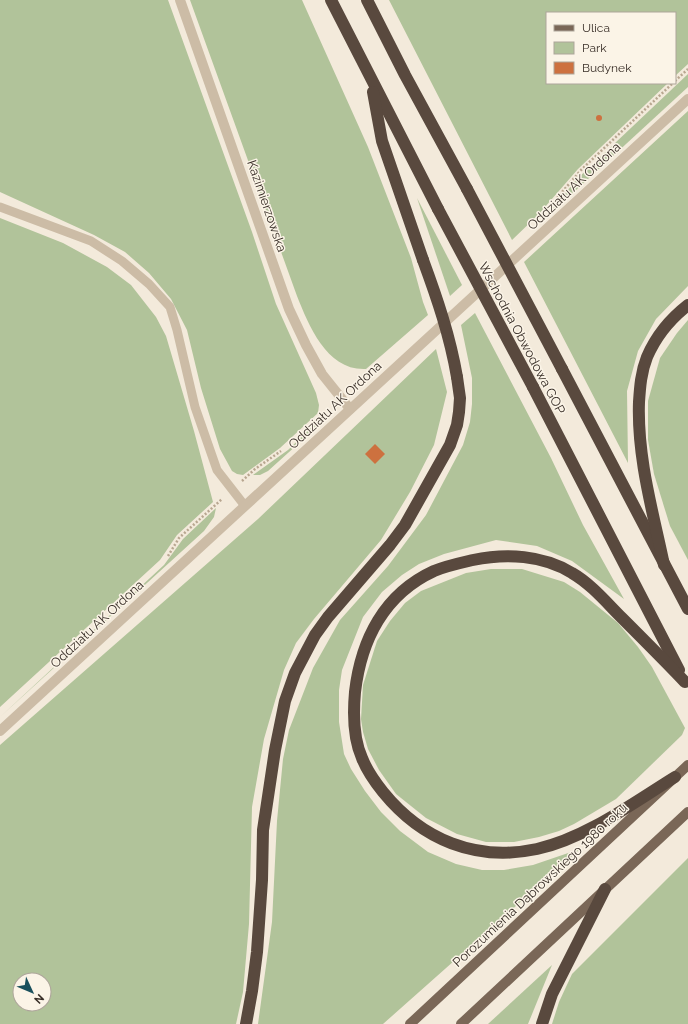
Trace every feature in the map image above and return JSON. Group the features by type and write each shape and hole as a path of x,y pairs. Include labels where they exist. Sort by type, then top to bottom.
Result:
{"highway":[{"name":"Wschodnia Obwodowa GOP","path":"331,0 371,81 533,387 686,685"},
{"name":"Wschodnia Obwodowa GOP","path":"367,0 405,75 467,189 688,609"},
{"path":"246,1024 257,952 264,823 275,750 285,701 295,673 315,635 401,530 450,445 457,425 459,412 460,398 454,359 441,310 382,141 371,81"},
{"path":"664,565 642,465 639,415 640,382 647,358 657,338 669,322 688,305"},
{"path":"675,777 598,824 566,841 537,849 513,853 492,853 468,849 440,840 404,816 372,779 361,757 354,729 356,681 368,639 380,616 393,601 411,585 434,571 457,564 486,557 515,556 547,561 573,573 602,596 686,685"},
{"path":"542,1024 552,994 605,889"}],"main road":[{"name":"Porozumienia Dąbrowskiego 1980 roku","path":"410,1024 688,765"},
{"path":"460,1024 688,812"}],"street":[{"name":"Kazimierzowska","path":"180,0 289,309 322,374 350,409"},
{"name":"Oddziału AK Ordona","path":"0,731 688,99"}],"lane":[{"path":"0,206 91,241 122,261 149,284 170,307 177,330 195,407 217,470 245,506"}],"path":[{"path":"676,80 688,69"},
{"path":"556,198 581,170 672,84"},
{"path":"248,476 287,446"}],"green space":[{"path":"0,0 168,0 252,232 276,304 316,393 319,405 318,413 280,448 243,475 232,471 220,449 201,388 187,330 171,299 149,273 125,252 94,235 0,192"},
{"path":"190,0 302,0 368,147 411,258 428,315 366,369 352,368 340,363 330,355 321,344 307,320"},
{"path":"389,0 688,0 688,64 676,75 676,12 546,12 546,84 667,84 578,169 538,215 512,240"},
{"path":"688,74 688,87 551,213 550,212 576,180"},
{"path":"688,111 688,286 656,319 638,351 627,391 628,463 524,262"},
{"path":"417,198 462,285 450,296"},
{"path":"0,218 63,243 107,267 131,285 156,317 166,336 213,502 177,535 160,560 0,707"},
{"path":"475,313 551,458 583,525 624,599 572,561 537,546 496,540 444,554 419,564 402,575 382,592 363,617 342,670 339,690 339,722 344,754 351,769 365,791 381,812 400,831 428,852 456,864 482,870 504,870 533,865 580,849 383,1024 258,1024 272,922 277,821 283,759 289,730 313,668 340,620 388,566 426,515 463,445 470,422 472,378 461,325"},
{"path":"688,320 688,560 670,526 654,474 648,440 648,401 660,358"},
{"path":"436,349 447,392 434,445 410,492 381,540 314,619 296,643 284,670 264,739 252,807 249,924 243,992 236,1024 0,1024 0,745 258,519"},
{"path":"319,420 319,425 268,471 260,475 253,475 288,450"},
{"path":"216,508 214,517 204,531 0,717 164,565 183,539"},
{"path":"491,569 522,569 564,582 580,592 618,623 652,667 685,728 682,735 616,799 574,824 559,831 514,842 486,842 457,834 426,818 396,794 379,770 368,749 361,719 363,685 377,641 390,621 405,603 421,591 466,573"},
{"path":"688,858 688,1024 552,1024 559,1002 572,974"},
{"path":"552,965 528,1024 488,1024"}],"building":[{"path":"599,115 602,118 599,121 596,118"},
{"path":"375,444 385,454 375,464 365,454"}]}
